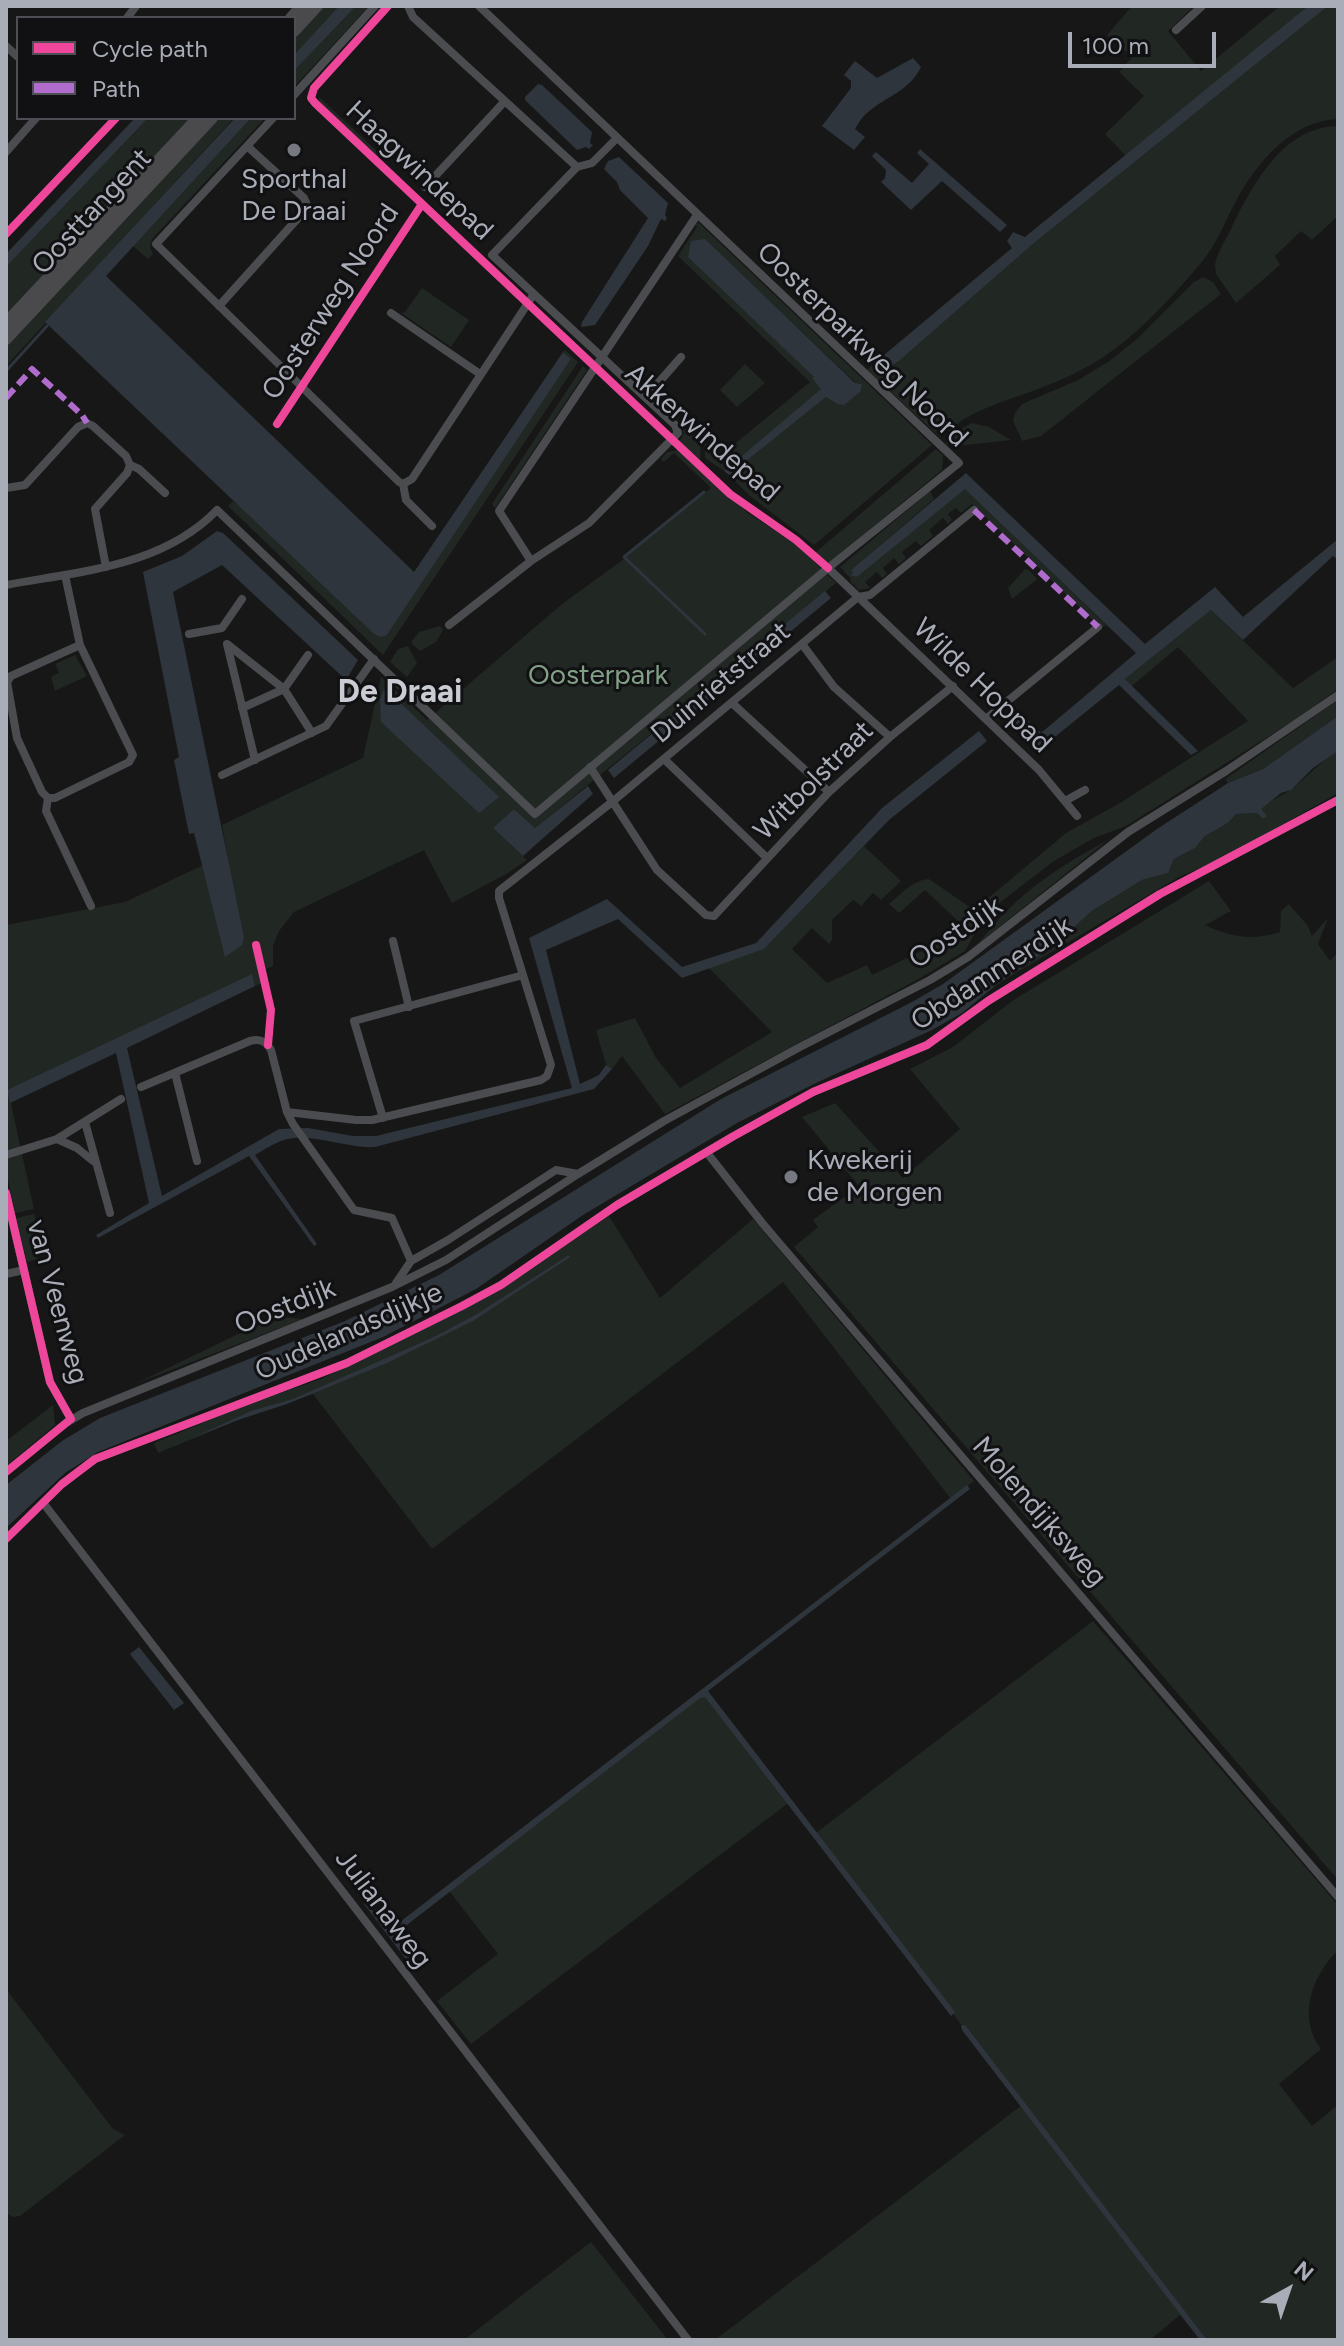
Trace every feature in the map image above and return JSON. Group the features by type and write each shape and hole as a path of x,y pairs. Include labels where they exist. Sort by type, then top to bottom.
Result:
{"main road":[{"path":"296,29 317,6"},
{"name":"Oosttangent","path":"6,323 196,120"},
{"name":"Oosttangent","path":"6,339 210,120"}],"street":[{"path":"296,93 375,6"},
{"path":"408,6 413,17 577,167"},
{"name":"Oosterparkweg Noord","path":"106,567 160,551 198,530 217,510 535,814 828,568 959,463 479,6"},
{"path":"1176,30 1202,6"},
{"name":"Oosterweg Noord","path":"425,187 505,101"},
{"path":"6,152 34,120"},
{"path":"271,120 156,244 403,484 406,500 432,526"},
{"path":"617,138 592,163 577,167 492,255 646,397 681,357"},
{"path":"219,306 307,211 304,198 247,146"},
{"path":"449,625 531,561 499,511 697,215"},
{"path":"403,484 412,479 534,294"},
{"path":"391,313 480,374"},
{"name":"Akkerwindepad","path":"531,561 589,523 677,436 677,427 646,397"},
{"path":"6,488 25,485 83,424 93,426 126,456 130,465 139,469 165,493"},
{"path":"6,585 106,567 95,509 127,473 130,465"},
{"name":"Duinrietstraat","path":"523,975 498,893 858,597 870,595 974,510"},
{"name":"Wilde Hoppad","path":"828,568 987,718 1039,770 1077,816"},
{"path":"65,575 80,645 133,755 129,762 55,798 48,798 42,792 17,738 7,682 11,676 80,645"},
{"path":"189,634 222,628 242,599"},
{"path":"987,718 1098,627"},
{"path":"222,628 255,760"},
{"path":"227,644 284,689 312,733"},
{"path":"802,644 834,687 890,737"},
{"path":"242,708 284,689 308,655"},
{"path":"222,775 326,726 374,659"},
{"name":"Witbolstraat","path":"612,802 657,870 706,915 714,916 829,792 953,686"},
{"name":"Oostdijk","path":"6,1472 71,1419 392,1287 446,1260 578,1174 724,1088 930,980 968,957 1128,832 1226,771 1338,695"},
{"path":"732,703 829,792"},
{"path":"664,759 767,858"},
{"path":"590,767 612,802"},
{"path":"1065,801 1085,790"},
{"path":"48,798 46,811 91,906"},
{"name":"Obdammerdijk","path":"708,1154 732,1137 813,1092 927,1045 988,1001 1160,894 1338,800"},
{"path":"393,941 409,1007"},
{"path":"287,1112 356,1120 383,1118 541,1080 547,1076 551,1065 523,975 354,1021 383,1118"},
{"path":"141,1087 260,1040 271,1050 293,1124 354,1210 392,1218 411,1261 392,1287"},
{"path":"175,1073 197,1161"},
{"path":"6,1155 57,1139 121,1099"},
{"path":"85,1122 110,1213"},
{"path":"57,1139 77,1148 96,1163"},
{"name":"Oudelandsdijkje","path":"6,1539 62,1484 95,1459 347,1363 462,1306 501,1285 617,1205 708,1154"},
{"name":"Molendijksweg","path":"708,1154 803,1271 1338,1897"},
{"name":"Oostdijk","path":"411,1261 556,1170 578,1174"},
{"name":"van Veenweg","path":"6,1193 50,1382 71,1419"},
{"path":"6,1274 24,1270"},
{"name":"Julianaweg","path":"44,1504 688,2340"}],"green space":[{"path":"323,6 339,6 296,53 296,35"},
{"path":"356,6 369,6 296,85 296,69"},
{"path":"1132,6 1194,6 1168,31 1201,71 1280,6 1308,6 1126,156 1105,134 1144,96 1119,72 1132,57 1107,35"},
{"path":"1328,6 1338,6 1338,119 1321,121 1291,135 1266,158 1245,185 1207,256 1161,307 1116,348 1070,376 975,413 940,437 867,370 878,360 879,370 881,367 885,371 891,368 1033,244"},
{"path":"319,97 381,155 377,159 318,103"},
{"path":"146,120 190,120 6,317 6,267"},
{"path":"217,120 232,120 6,366 6,346"},
{"path":"249,120 263,120 152,239 150,247 153,254 148,259 133,246"},
{"path":"1338,126 1338,216 1312,240 1301,231 1275,256 1280,265 1236,303 1216,274 1215,264 1248,195 1285,148 1301,136"},
{"path":"699,223 932,445 814,545 750,496 729,475 826,397 837,404 861,391 862,384 856,383 705,240 693,243 822,389 724,471 705,458 704,441 720,456 810,382 678,256 697,227 695,224"},
{"path":"1203,277 1213,282 1221,294 1041,436 1022,441 1013,421 1022,404 1078,380 1108,362"},
{"path":"422,288 469,320 451,347 401,313 405,312"},
{"path":"565,350 578,362 383,655 228,506 233,501 242,508 374,634 387,635 571,359 563,352"},
{"path":"745,364 765,383 737,407 720,390"},
{"path":"583,366 587,370 495,508 492,504"},
{"path":"683,423 701,440 700,462 679,443 684,433"},
{"path":"972,423 989,427 1011,440 957,446 945,444"},
{"path":"936,449 943,455 942,470 830,562 825,562 815,553"},
{"name":"Oosterpark","path":"680,450 748,513 797,545 836,583 535,828 514,809 493,828 527,860 508,873 452,903 424,850 294,912 279,931 273,946 273,966 259,972 262,983 255,986 252,975 8,1090 34,1209 15,1213 6,1170 6,925 125,902 227,854 222,825 363,758 381,677 427,720 562,604 624,559 711,488 674,453 664,462 661,459 667,452"},
{"path":"965,488 1106,625 1101,628 972,504 961,513 956,508 948,514 952,520 948,524 943,518 929,530 933,536 921,546 916,541 902,552 906,558 899,564 894,558 883,568 887,574 882,578 877,572 865,582 870,588 859,590 850,581 840,567 930,491 934,499 851,570 857,577"},
{"path":"1025,569 1037,579 1012,599 1008,588"},
{"path":"1211,610 1293,688 1338,657 1338,689 1293,721 1126,826 1094,838 1054,861 998,904 979,926 965,951 915,981 665,1114 622,1056 612,1069 606,1065 596,1030 635,1018 656,1058 680,1088 772,1032 708,967 764,949 864,846 901,881 881,900 873,893 861,906 853,900 832,920 832,940 829,944 812,928 792,949 827,983 867,965 872,975 928,948 959,922 925,890 899,913 889,904 912,885 929,879 974,910 1066,833 1120,803 1248,721 1178,647 1132,686 1125,679"},
{"path":"440,626 443,630 436,642 420,651 412,644 419,632"},
{"path":"408,646 417,663 407,677 390,662 398,649"},
{"path":"75,655 87,676 55,691 51,677 59,673 55,664"},
{"path":"1338,700 1338,716 1263,769 1228,783 1225,779"},
{"path":"1338,751 1338,793 1223,858 1179,877 999,983 1052,947 1092,911 1142,880 1168,873 1174,859 1195,848 1205,836 1228,823 1236,814 1257,813 1263,819 1266,816 1260,809 1294,788"},
{"path":"1108,840 979,943 1007,911 1038,884"},
{"path":"1209,881 1231,911 1205,925 1242,936 1270,935 1280,932 1281,911 1289,904 1308,926 1312,936 1328,918 1318,944 1330,961 1338,952 1338,1880 794,1247 818,1227 813,1220 859,1186 802,1117 835,1103 903,1178 960,1129 910,1069 953,1047 1012,1001"},
{"path":"34,1214 40,1240 34,1243 38,1259 27,1262 16,1218"},
{"path":"609,1216 660,1298 753,1219 974,1481 951,1499 783,1282 432,1549 313,1394 158,1453 154,1443 251,1403 321,1379 487,1297"},
{"path":"281,1317 303,1319 135,1384 267,1320"},
{"path":"53,1405 55,1425 6,1466 6,1441"},
{"path":"1093,1621 1338,1905 1338,1950 1315,1984 1309,2010 1314,2037 1321,2049 1279,2084 1312,2126 1338,2105 1338,2340 1201,2340 1180,2315 1150,2340 715,2340 1022,2105 816,1833"},
{"path":"704,1690 791,1801 471,2044 437,2001 498,1954 447,1888"},
{"path":"6,1989 113,2129 125,2135 20,2216 13,2217 6,2213"},
{"path":"591,2242 668,2340 464,2340"}],"shaded area":[{"path":"339,6 356,6 296,69 296,53"},
{"path":"1308,6 1328,6 1033,244 899,361 885,371 877,369 878,360 1012,248 1007,241 1013,232 1025,237"},
{"path":"913,58 921,67 916,75 904,88 863,116 855,129 865,137 854,150 822,126 851,88 851,81 844,75 855,61 877,78"},
{"path":"538,84 592,132 590,143 593,145 589,149 577,150 525,100"},
{"path":"133,120 146,120 6,267 6,254"},
{"path":"233,120 249,120 106,276 414,572 563,352 571,359 387,635 381,637 374,634 45,322"},
{"path":"920,149 1007,225 1000,232 942,181 911,210 881,182 886,170 872,156 876,152 912,183 929,164 917,153"},
{"path":"619,157 668,203 667,218 665,221 661,219 648,246 595,325 581,327 648,218 604,169 608,161"},
{"path":"705,239 855,383 862,384 861,391 844,405 826,397 729,475 724,471 821,389 814,377 688,257 691,241"},
{"path":"966,473 1145,644 1215,587 1243,617 1338,539 1338,560 1333,556 1243,640 1211,610 1125,679 1198,751 1191,755 1119,685 1040,749 1009,722 1019,712 1041,733 1136,653 965,489 857,577 850,575 853,573 851,570"},
{"path":"217,531 223,533 358,660 346,680 222,565 173,592 244,937 242,945 225,957 194,833 189,834 174,760 179,757 143,572 182,556"},
{"path":"825,591 831,598 614,778 608,770"},
{"path":"386,689 499,797 479,813 381,722 380,700"},
{"path":"1338,716 1338,751 1313,768 1291,790 1281,793 1261,809 1267,816 1263,819 1257,813 1236,814 1228,823 1205,836 1195,848 1174,859 1168,873 1142,880 1092,911 1052,947 962,1013 737,1123 583,1215 476,1289 383,1337 98,1452 65,1473 6,1528 6,1485 62,1441 100,1418 345,1321 439,1275 721,1099 943,984 1157,829 1228,783 1263,769"},
{"path":"979,731 987,741 889,820 764,949 682,978 618,919 546,950 580,1084 599,1075 606,1065 612,1069 594,1089 375,1147 295,1138 280,1141 255,1155 317,1244 314,1246 249,1156 98,1238 96,1235 149,1203 116,1053 10,1103 7,1090 252,974 255,986 127,1048 162,1196 279,1129 308,1128 353,1136 376,1136 572,1088 529,938 607,899 682,967 756,943 882,808"},
{"path":"588,786 593,794 523,856 493,828 514,809 535,828"},
{"path":"569,1255 473,1321 387,1363 188,1440 251,1411 293,1399 434,1337 477,1314"},
{"path":"967,1485 970,1489 708,1691 955,2012 951,2016 705,1697 394,1935 411,1960 408,1962 364,1904 366,1902 388,1930 396,1925"},
{"path":"139,1647 184,1703 174,1710 130,1654"},
{"path":"961,2025 965,2025 1207,2340 1200,2340"}],"waterway":[{"path":"6,371 47,326"},
{"path":"704,492 624,557 705,634"}],"marked path":[{"path":"6,398 32,369 87,423"},
{"path":"974,510 1098,627"}],"cycle path":[{"name":"Haagwindepad","path":"388,6 314,88 311,98 730,494 796,540 828,568"},
{"path":"6,234 114,120"},
{"name":"Haagwindepad","path":"277,424 422,204"},
{"path":"6,1539 62,1484 95,1459 347,1363 462,1306 501,1285 617,1205 732,1137 813,1092 927,1045 988,1001 1160,894 1338,800"},
{"path":"256,945 271,1010 268,1045"},
{"path":"6,1193 50,1382 71,1419 6,1472"}],"place":[{"name":"Sporthal De Draai","path":"294,150"},
{"name":"Kwekerij de Morgen","path":"791,1177"}],"district":[{"name":"De Draai","path":"400,693"}]}
